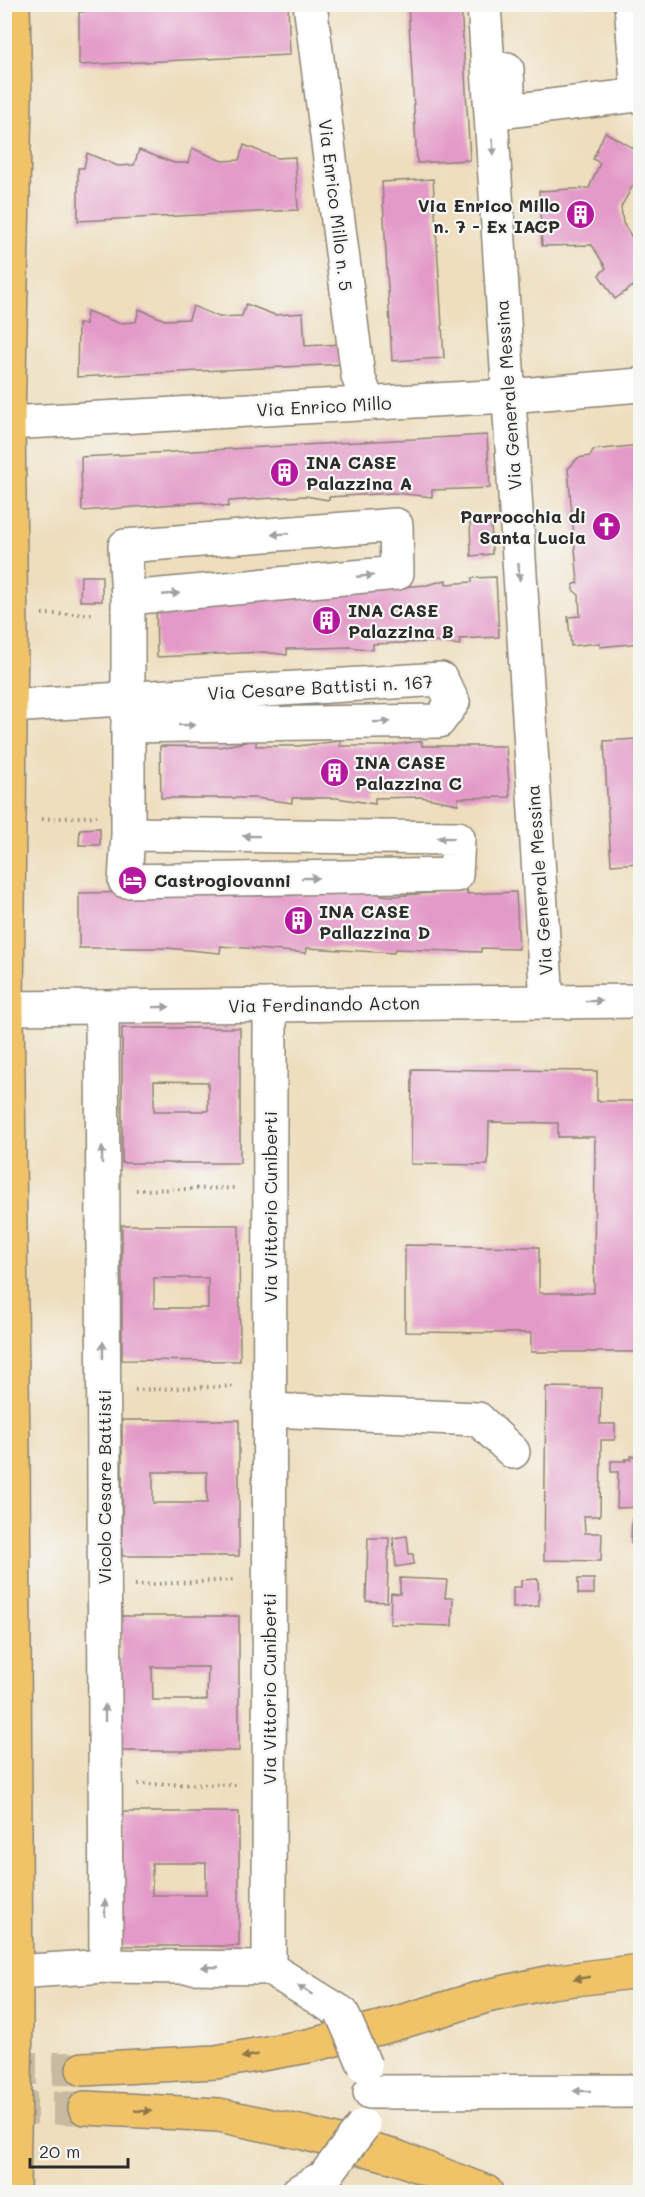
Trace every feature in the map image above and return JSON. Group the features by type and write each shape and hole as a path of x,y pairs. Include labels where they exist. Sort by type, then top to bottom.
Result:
{"main road":[{"path":"13,4 10,99 8,423 10,706 6,927 9,1776 15,1972 10,2023 9,2155 13,2193"},
{"path":"83,2069 216,2062 308,2046 498,1994 551,1982 640,1971"},
{"path":"85,2108 219,2115 304,2133 396,2157 486,2193"}],"street":[{"name":"Via Enrico Millo n. 5","path":"310,4 358,376 368,403"},
{"name":"Via Generale Messina","path":"484,4 547,1001"},
{"path":"502,4 509,111 638,95 631,4"},
{"name":"Via Enrico Millo","path":"8,423 508,396 640,385"},
{"path":"128,606 397,573 396,525 125,546 128,606 128,825 125,881 456,875 458,838 128,825"},
{"name":"Via Cesare Battisti n. 167","path":"441,679 453,702 438,721 128,713 441,679"},
{"path":"10,706 128,713"},
{"name":"Via Ferdinando Acton","path":"7,1008 640,1001"},
{"name":"Via Vittorio Cuniberti","path":"269,1968 270,1005"},
{"name":"Vicolo Cesare Battisti","path":"102,1007 106,1966"},
{"path":"269,1397 478,1419 513,1452"},
{"path":"15,1972 106,1966 269,1968 342,2013 368,2079 363,2126 325,2176 298,2193"},
{"path":"368,2079 640,2091"}],"path":[{"path":"9,625 128,606"},
{"path":"9,821 128,825"},
{"path":"102,1190 270,1187"},
{"path":"103,1391 269,1397"},
{"path":"104,1586 269,1579"},
{"path":"105,1783 269,1786"}],"building":[{"path":"85,4 107,4 120,10 132,9 134,4 178,7 179,4 288,4 290,55 79,65 79,12 83,12"},
{"path":"408,4 461,4 470,160 417,163"},
{"name":"Via Enrico Millo n. 7 - Ex IACP","path":"605,132 640,152 640,173 621,207 623,223 640,250 640,281 615,299 599,275 606,268 592,245 542,246 539,191 589,188 600,163 593,159"},
{"path":"244,145 277,158 295,157 298,210 78,221 78,168 84,168 87,153 118,166 134,165 139,150 174,163 188,163 192,148 222,161 239,160"},
{"path":"433,179 444,358 392,361 382,182"},
{"path":"246,304 275,315 303,313 305,346 344,344 345,364 77,377 78,324 86,324 87,311 118,323 136,322 139,309 165,320 189,319 193,306 219,317 242,316"},
{"name":"INA CASE Palazzina A","path":"487,435 490,488 432,490 432,497 394,493 329,497 329,500 305,496 229,501 228,507 202,502 82,511 81,457"},
{"name":"Parrocchia di Santa Lucia","path":"640,445 640,643 600,647 600,643 571,646 568,617 580,616 579,595 573,590 573,585 578,583 568,469 578,458 590,456 593,450"},
{"path":"491,518 492,554 471,556 470,519"},
{"path":"81,576 102,576 102,601 80,601"},
{"name":"INA CASE Palazzina B","path":"496,577 499,637 459,639 460,645 434,642 373,644 373,650 350,647 287,649 287,655 263,652 157,657 156,603 427,585 446,580 446,584 472,582 472,578"},
{"path":"636,739 638,773 640,773 640,863 611,865 604,741"},
{"name":"INA CASE Palazzina C","path":"256,740 256,746 298,746 340,741 340,746 385,746 422,741 422,746 506,746 510,797 458,798 458,804 421,797 375,798 375,804 337,798 292,798 292,803 256,798 161,798 160,746 219,747"},
{"path":"100,828 100,845 79,845 80,829"},
{"name":"INA CASE Pallazzina D","path":"292,890 292,895 379,890 380,895 393,896 467,890 467,894 516,892 519,949 481,948 481,952 395,949 394,953 307,948 306,953 221,946 220,953 167,948 79,948 79,893"},
{"path":"122,1028 240,1028 240,1163 122,1163","holes":["154,1081 208,1082 208,1111 154,1111"]},
{"path":"412,1069 597,1071 597,1101 640,1101 640,1352 531,1352 531,1333 405,1332 405,1245 539,1247 539,1293 594,1293 595,1137 558,1137 558,1123 489,1122 488,1165 411,1164"},
{"path":"122,1225 239,1225 240,1361 122,1360","holes":["154,1278 208,1278 208,1308 154,1308"]},
{"path":"546,1387 601,1388 600,1424 615,1424 615,1440 601,1440 600,1516 584,1516 585,1533 602,1533 601,1561 544,1560"},
{"path":"122,1420 239,1420 239,1556 122,1556","holes":["153,1472 207,1472 207,1503 153,1503"]},
{"path":"631,1456 640,1456 640,1473 636,1473 636,1481 640,1481 640,1507 617,1508 618,1472 611,1472 611,1461 626,1461 625,1459 631,1459"},
{"path":"632,1518 640,1519 640,1543 631,1543"},
{"path":"407,1536 409,1554 413,1554 414,1564 396,1567 393,1538"},
{"path":"368,1538 389,1538 387,1602 366,1601"},
{"path":"400,1578 447,1580 445,1598 453,1598 452,1626 390,1624 391,1593 400,1594"},
{"path":"538,1579 539,1606 513,1608 513,1587 521,1587 521,1580"},
{"path":"578,1579 594,1579 594,1594 578,1594"},
{"path":"121,1616 239,1616 239,1751 122,1751","holes":["152,1667 208,1667 207,1700 153,1700"]},
{"path":"121,1812 239,1812 239,1946 121,1946","holes":["152,1863 206,1863 206,1895 152,1895"]}],"tunnel":[{"path":"4,2068 83,2069"},
{"path":"4,2108 85,2108"}],"place":[{"name":"Via Enrico Millo n. 7 - Ex IACP","path":"581,215"},
{"name":"INA CASE Palazzina A","path":"285,472"},
{"name":"Parrocchia di Santa Lucia","path":"607,526"},
{"name":"INA CASE Palazzina B","path":"327,620"},
{"name":"INA CASE Palazzina C","path":"334,772"},
{"name":"Castrogiovanni","path":"133,880"},
{"name":"INA CASE Pallazzina D","path":"298,921"}]}
